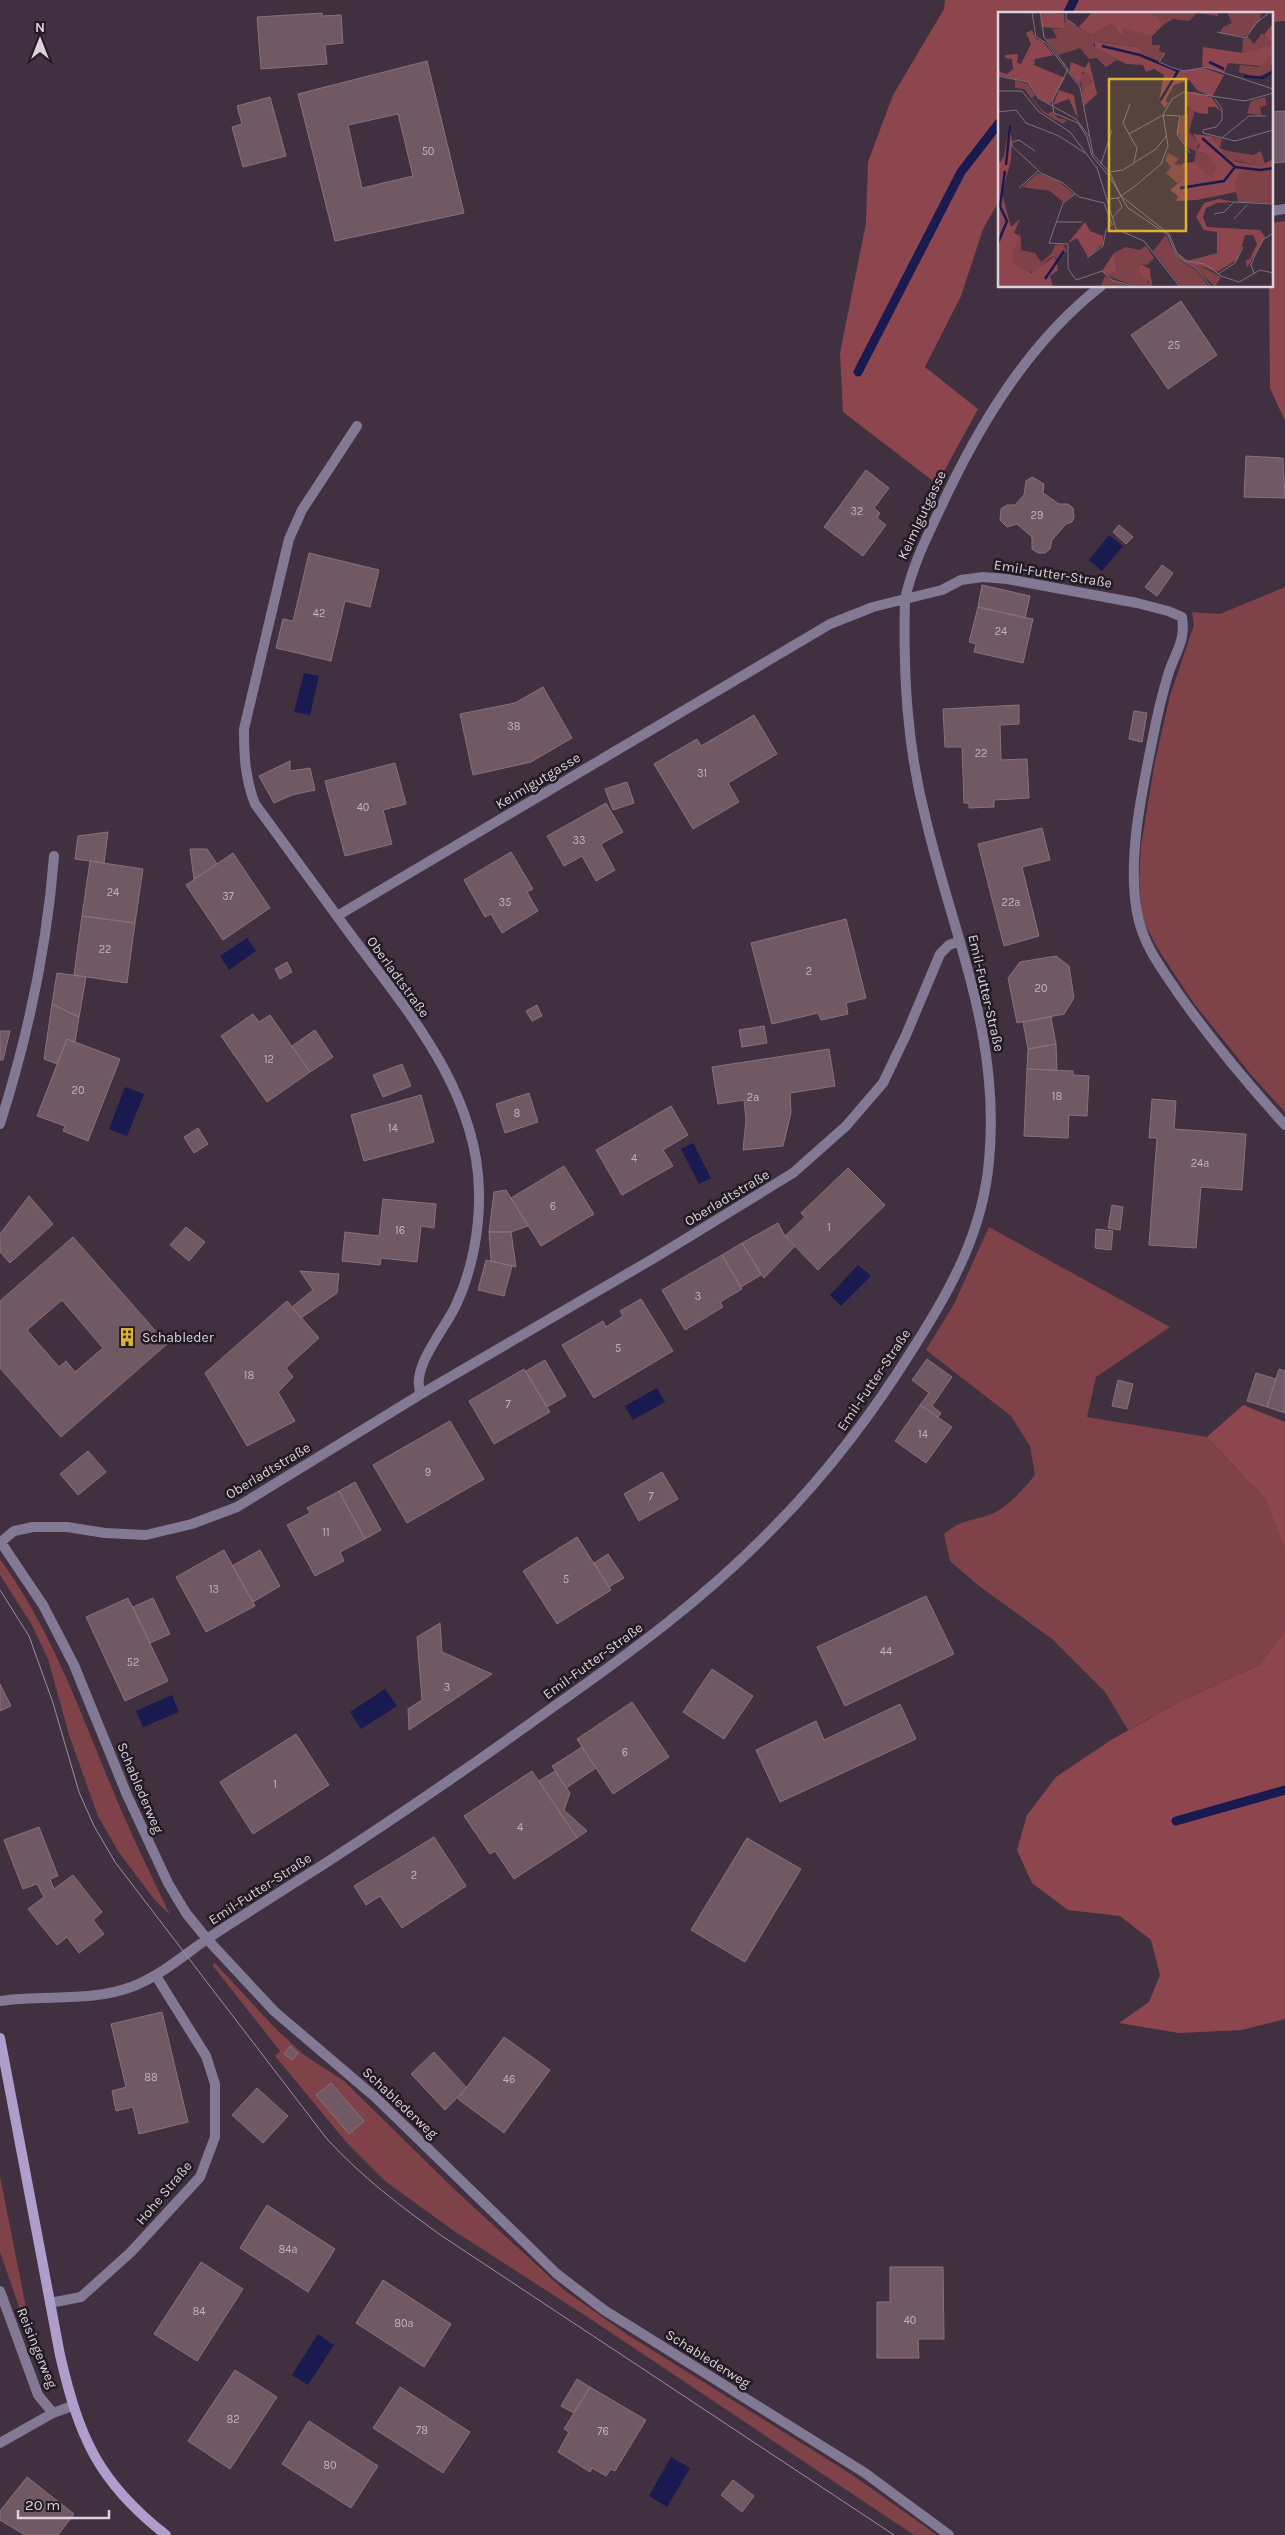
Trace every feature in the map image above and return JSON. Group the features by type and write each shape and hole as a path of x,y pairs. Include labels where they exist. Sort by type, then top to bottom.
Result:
{"main road":[{"path":"0,2038 50,2303 72,2406 91,2451 115,2488 146,2519 166,2535"}],"street":[{"path":"1272,211 1285,209"},
{"name":"Keimlgutgasse","path":"337,916 830,624 873,607 906,599 912,568 962,461 990,413 1048,334 1098,288"},
{"path":"337,916 255,804 247,784 244,758 244,729 289,539 302,510 357,426"},
{"name":"Emil-Futter-Straße","path":"0,2001 21,1997 91,1997 129,1988 156,1976 207,1940 419,1804 640,1645 725,1574 772,1530 825,1471 874,1410 955,1279 970,1246 981,1212 989,1165 992,1121 991,1085 986,1040 925,820 912,755 906,700 906,599 942,590 961,580 983,577 1007,579 1137,603 1168,611 1182,617 1184,633 1169,672 1159,709 1142,803 1134,878 1138,916 1146,945 1198,1022 1245,1081 1285,1125"},
{"path":"0,1124 20,1059 40,975 50,909 54,856"},
{"name":"Oberladtstraße","path":"337,916 423,1035 448,1076 466,1115 475,1155 479,1191 477,1230 470,1269 456,1306 420,1371 417,1386 421,1394"},
{"name":"Oberladtstraße","path":"0,1541 14,1531 33,1527 67,1527 105,1533 146,1535 192,1524 237,1507 421,1394 656,1257 793,1173 846,1126 883,1083 906,1035 940,954 949,945 960,941"},
{"name":"Schablederweg","path":"0,1541 43,1605 74,1664 150,1847 186,1913 207,1940 274,2011 375,2097 557,2274 604,2310 865,2473 949,2535"},
{"name":"Hohe Straße","path":"50,2303 82,2297 131,2252 200,2177 216,2137 215,2084 206,2056 156,1976"},
{"name":"Reisingerweg","path":"0,2291 38,2395 53,2413"},
{"path":"0,2443 53,2413 72,2406"}],"shaded area":[{"path":"945,0 1285,0 1285,21 1272,22 1272,12 998,12 998,203 983,229 961,296 925,367 978,409 937,484 843,412 840,353 866,223 868,162 893,95 944,9"},
{"path":"1285,221 1285,421 1270,388 1269,288 1272,288 1272,223"},
{"path":"1109,535 1123,546 1102,571 1089,560"},
{"path":"1285,587 1285,1112 1253,1077 1193,1002 1158,949 1142,919 1139,880 1141,846 1155,761 1170,696 1194,625 1192,612 1220,614"},
{"path":"304,673 319,676 310,715 294,712"},
{"path":"247,938 256,951 229,970 220,956"},
{"path":"125,1087 144,1094 127,1136 109,1129"},
{"path":"693,1143 711,1178 699,1184 681,1149"},
{"path":"989,1227 1170,1327 1096,1377 1087,1417 1207,1437 1265,1499 1285,1550 1285,1631 1259,1665 1179,1702 1128,1730 1105,1692 1052,1639 979,1586 950,1561 944,1534 962,1523 1000,1510 1035,1475 1030,1446 1011,1416 926,1350 954,1304"},
{"path":"858,1265 871,1276 841,1306 830,1295"},
{"path":"657,1388 665,1402 633,1420 625,1406"},
{"path":"1243,1405 1285,1422 1285,1550 1265,1499 1207,1437"},
{"path":"0,1559 20,1588 53,1650 82,1714 108,1780 170,1915 154,1899 118,1851 98,1816 70,1738 48,1659 32,1625 0,1575"},
{"path":"1285,1631 1285,2019 1242,2030 1179,2033 1119,2023 1149,2002 1160,1975 1151,1940 1120,1916 1068,1910 1032,1883 1017,1850 1027,1815 1056,1777 1111,1740 1179,1702 1259,1665"},
{"path":"385,1689 397,1706 361,1729 350,1712"},
{"path":"172,1695 179,1712 143,1727 136,1711"},
{"path":"214,1962 274,2027 304,2055 344,2081 454,2189 564,2290 628,2335 851,2474 937,2535 914,2535 586,2316 451,2229 385,2181 347,2143 275,2056 280,2051 213,1966"},
{"path":"0,2176 35,2353 0,2252"},
{"path":"318,2334 334,2345 308,2385 292,2375"},
{"path":"671,2457 690,2468 667,2507 649,2496"}],"building":[{"path":"322,13 322,16 341,15 343,43 325,45 327,64 261,69 257,17"},
{"path":"427,61 464,213 335,241 298,94","holes":["398,114 413,176 362,188 348,125"]},
{"path":"270,97 286,156 243,167 232,127 242,124 237,106"},
{"path":"1285,111 1285,162 1272,163 1272,112"},
{"path":"1181,301 1217,355 1168,389 1131,335"},
{"path":"1246,456 1283,458 1285,498 1244,497"},
{"path":"866,470 889,488 874,508 880,513 877,518 886,525 863,556 824,527"},
{"path":"1032,477 1044,484 1043,493 1059,504 1068,504 1073,508 1074,517 1072,522 1066,524 1052,540 1050,549 1045,553 1038,553 1032,549 1032,537 1017,524 1007,527 1000,520 1001,509 1007,505 1015,505 1024,495 1026,481"},
{"path":"1119,525 1133,537 1126,544 1113,532"},
{"path":"309,553 379,570 370,607 345,601 331,661 276,648 283,619 293,621"},
{"path":"1162,565 1173,573 1157,596 1145,587"},
{"path":"982,585 1030,596 1025,618 978,607"},
{"path":"978,607 1033,619 1023,663 974,652 976,644 969,642"},
{"path":"543,687 572,738 531,762 473,775 460,714 515,703"},
{"path":"1019,705 1019,724 1000,725 1001,760 1027,759 1029,798 994,800 994,807 969,808 969,803 964,803 962,747 945,747 943,709"},
{"path":"1134,711 1147,713 1142,742 1129,739"},
{"path":"754,715 777,754 728,783 739,802 693,829 654,764 697,739 701,746"},
{"path":"290,761 290,771 310,768 315,790 292,795 274,803 259,776"},
{"path":"395,763 406,804 383,810 392,844 345,856 325,781"},
{"path":"627,782 634,803 613,810 605,789"},
{"path":"606,803 623,832 601,844 615,870 596,881 582,856 564,866 547,836"},
{"path":"1042,828 1050,860 1022,867 1039,936 1004,946 978,844"},
{"path":"108,832 104,863 75,859 78,836"},
{"path":"190,849 207,849 217,864 194,879"},
{"path":"511,852 533,889 527,892 538,911 502,933 491,914 485,917 464,880"},
{"path":"233,853 270,908 223,940 186,885"},
{"path":"90,861 143,869 135,923 82,916"},
{"path":"82,916 135,923 127,983 74,975"},
{"path":"846,919 866,998 846,1003 848,1014 821,1020 818,1013 772,1024 751,943"},
{"path":"1056,956 1069,966 1074,998 1064,1014 1017,1023 1008,978 1020,962"},
{"path":"287,962 292,972 280,979 275,969"},
{"path":"57,973 86,977 79,1017 52,1004"},
{"path":"52,1004 79,1017 75,1042 67,1039 57,1064 44,1059"},
{"path":"537,1005 542,1016 532,1021 526,1011"},
{"path":"253,1014 259,1022 270,1015 310,1072 267,1102 221,1036"},
{"path":"1051,1017 1056,1044 1028,1049 1023,1022"},
{"path":"764,1026 767,1043 742,1047 739,1030"},
{"path":"315,1030 333,1057 310,1072 292,1046"},
{"path":"0,1031 10,1031 3,1060 0,1060"},
{"path":"67,1039 120,1059 88,1141 63,1131 65,1126 37,1116"},
{"path":"1056,1044 1057,1070 1027,1069 1028,1049"},
{"path":"829,1049 835,1086 790,1093 791,1113 783,1146 743,1150 746,1120 744,1100 718,1104 712,1067"},
{"path":"402,1064 411,1086 383,1097 373,1075"},
{"path":"1027,1069 1073,1071 1073,1075 1089,1076 1087,1116 1069,1115 1068,1138 1024,1136"},
{"path":"529,1093 538,1122 505,1133 496,1104"},
{"path":"421,1095 434,1142 364,1161 351,1115"},
{"path":"1152,1099 1176,1101 1174,1129 1246,1134 1242,1190 1201,1187 1196,1248 1149,1245 1157,1138 1149,1138"},
{"path":"671,1106 688,1135 663,1150 673,1166 622,1195 596,1150"},
{"path":"198,1128 208,1144 194,1153 184,1137"},
{"path":"564,1166 594,1214 541,1246 511,1198"},
{"path":"848,1168 885,1205 818,1270 785,1236 805,1217 801,1213"},
{"path":"506,1190 528,1226 511,1232 489,1232 494,1192"},
{"path":"29,1196 53,1224 10,1263 0,1252 0,1234"},
{"path":"383,1199 436,1204 434,1228 421,1226 417,1262 381,1258 380,1265 342,1261 345,1232 379,1236"},
{"path":"1112,1205 1123,1207 1120,1230 1108,1228"},
{"path":"778,1223 785,1236 795,1246 764,1278 742,1243"},
{"path":"186,1227 205,1242 189,1261 170,1245"},
{"path":"1096,1229 1113,1231 1111,1250 1095,1248"},
{"path":"489,1232 511,1232 516,1267 491,1261"},
{"name":"Schableder","path":"73,1237 167,1344 61,1437 0,1368 0,1301","holes":["62,1300 103,1348 75,1372 66,1361 59,1367 27,1330"]},
{"path":"742,1243 761,1275 741,1287 722,1255"},
{"path":"722,1255 742,1289 720,1302 723,1307 685,1330 662,1290"},
{"path":"486,1260 512,1266 504,1296 478,1290"},
{"path":"300,1271 339,1274 337,1293 301,1318 292,1307 313,1290"},
{"path":"641,1299 673,1351 594,1398 562,1345 603,1321 606,1327 623,1316 620,1311"},
{"path":"287,1301 319,1338 286,1368 293,1377 278,1392 295,1421 247,1446 205,1373"},
{"path":"927,1359 952,1377 932,1406 941,1413 938,1417 920,1405 929,1393 912,1380"},
{"path":"545,1360 566,1396 547,1407 526,1371"},
{"path":"524,1369 550,1412 494,1444 469,1401"},
{"path":"1279,1369 1285,1371 1285,1413 1267,1407"},
{"path":"1256,1373 1276,1379 1267,1407 1247,1401"},
{"path":"1118,1380 1133,1384 1127,1409 1112,1406"},
{"path":"920,1405 952,1427 926,1463 895,1441"},
{"path":"450,1421 484,1479 407,1523 373,1465"},
{"path":"88,1451 106,1472 78,1495 60,1474"},
{"path":"662,1472 678,1499 639,1521 624,1494"},
{"path":"355,1482 381,1530 365,1539 339,1491"},
{"path":"339,1491 365,1539 340,1552 344,1561 315,1576 287,1525 310,1513 307,1508"},
{"path":"577,1537 611,1590 557,1624 523,1571"},
{"path":"224,1550 255,1606 206,1632 176,1577"},
{"path":"260,1550 280,1586 253,1602 232,1566"},
{"path":"608,1554 624,1578 609,1587 594,1563"},
{"path":"926,1596 954,1654 845,1706 817,1647"},
{"path":"128,1598 168,1681 125,1701 86,1617"},
{"path":"153,1598 170,1634 150,1643 133,1607"},
{"path":"440,1623 442,1652 492,1674 409,1730 408,1709 422,1700 417,1637"},
{"path":"712,1669 753,1696 724,1739 683,1712"},
{"path":"0,1684 11,1706 0,1711"},
{"path":"632,1702 669,1757 613,1794 577,1739"},
{"path":"900,1704 916,1739 780,1802 756,1750 816,1721 824,1740"},
{"path":"296,1734 329,1785 253,1834 220,1782"},
{"path":"582,1747 596,1768 566,1788 552,1766"},
{"path":"532,1771 577,1838 514,1879 495,1851 490,1854 464,1816"},
{"path":"555,1771 570,1793 564,1810 587,1831 577,1838 539,1781"},
{"path":"39,1827 58,1876 50,1879 54,1889 73,1875 102,1912 93,1920 104,1934 79,1953 67,1937 57,1945 28,1909 44,1897 37,1884 23,1889 4,1840"},
{"path":"434,1837 466,1886 402,1928 380,1896 366,1905 354,1886"},
{"path":"747,1838 801,1869 745,1962 691,1930"},
{"path":"162,2012 188,2122 139,2134 133,2107 116,2111 112,2091 126,2087 111,2024"},
{"path":"504,2037 550,2070 504,2133 458,2099"},
{"path":"290,2046 298,2053 292,2060 284,2054"},
{"path":"434,2052 467,2088 445,2110 411,2074"},
{"path":"331,2083 364,2121 349,2134 316,2095"},
{"path":"257,2088 288,2116 263,2143 232,2115"},
{"path":"267,2205 335,2249 308,2292 240,2248"},
{"path":"201,2262 243,2289 197,2361 154,2334"},
{"path":"890,2267 943,2267 944,2339 918,2339 919,2358 877,2358 877,2302 890,2302"},
{"path":"383,2280 451,2324 424,2367 356,2323"},
{"path":"235,2370 277,2397 230,2469 188,2441"},
{"path":"577,2379 590,2387 574,2413 561,2406"},
{"path":"400,2387 470,2432 443,2473 373,2428"},
{"path":"590,2387 646,2420 615,2471 611,2469 606,2476 592,2468 590,2472 558,2452 569,2432 564,2429"},
{"path":"309,2421 378,2466 351,2508 282,2464"},
{"path":"27,2477 74,2514 58,2535 25,2535 0,2520 0,2511"},
{"path":"733,2480 754,2496 742,2512 721,2495"}],"waterway":[{"path":"1068,12 1074,0"},
{"path":"858,372 961,172 998,124"},
{"path":"1176,1821 1285,1790"}],"tram line":[{"path":"0,1590 29,1636 53,1703 79,1792 94,1826 115,1862 327,2139 382,2190 442,2236 894,2535"}],"place":[{"name":"Schableder","path":"127,1337"}]}
